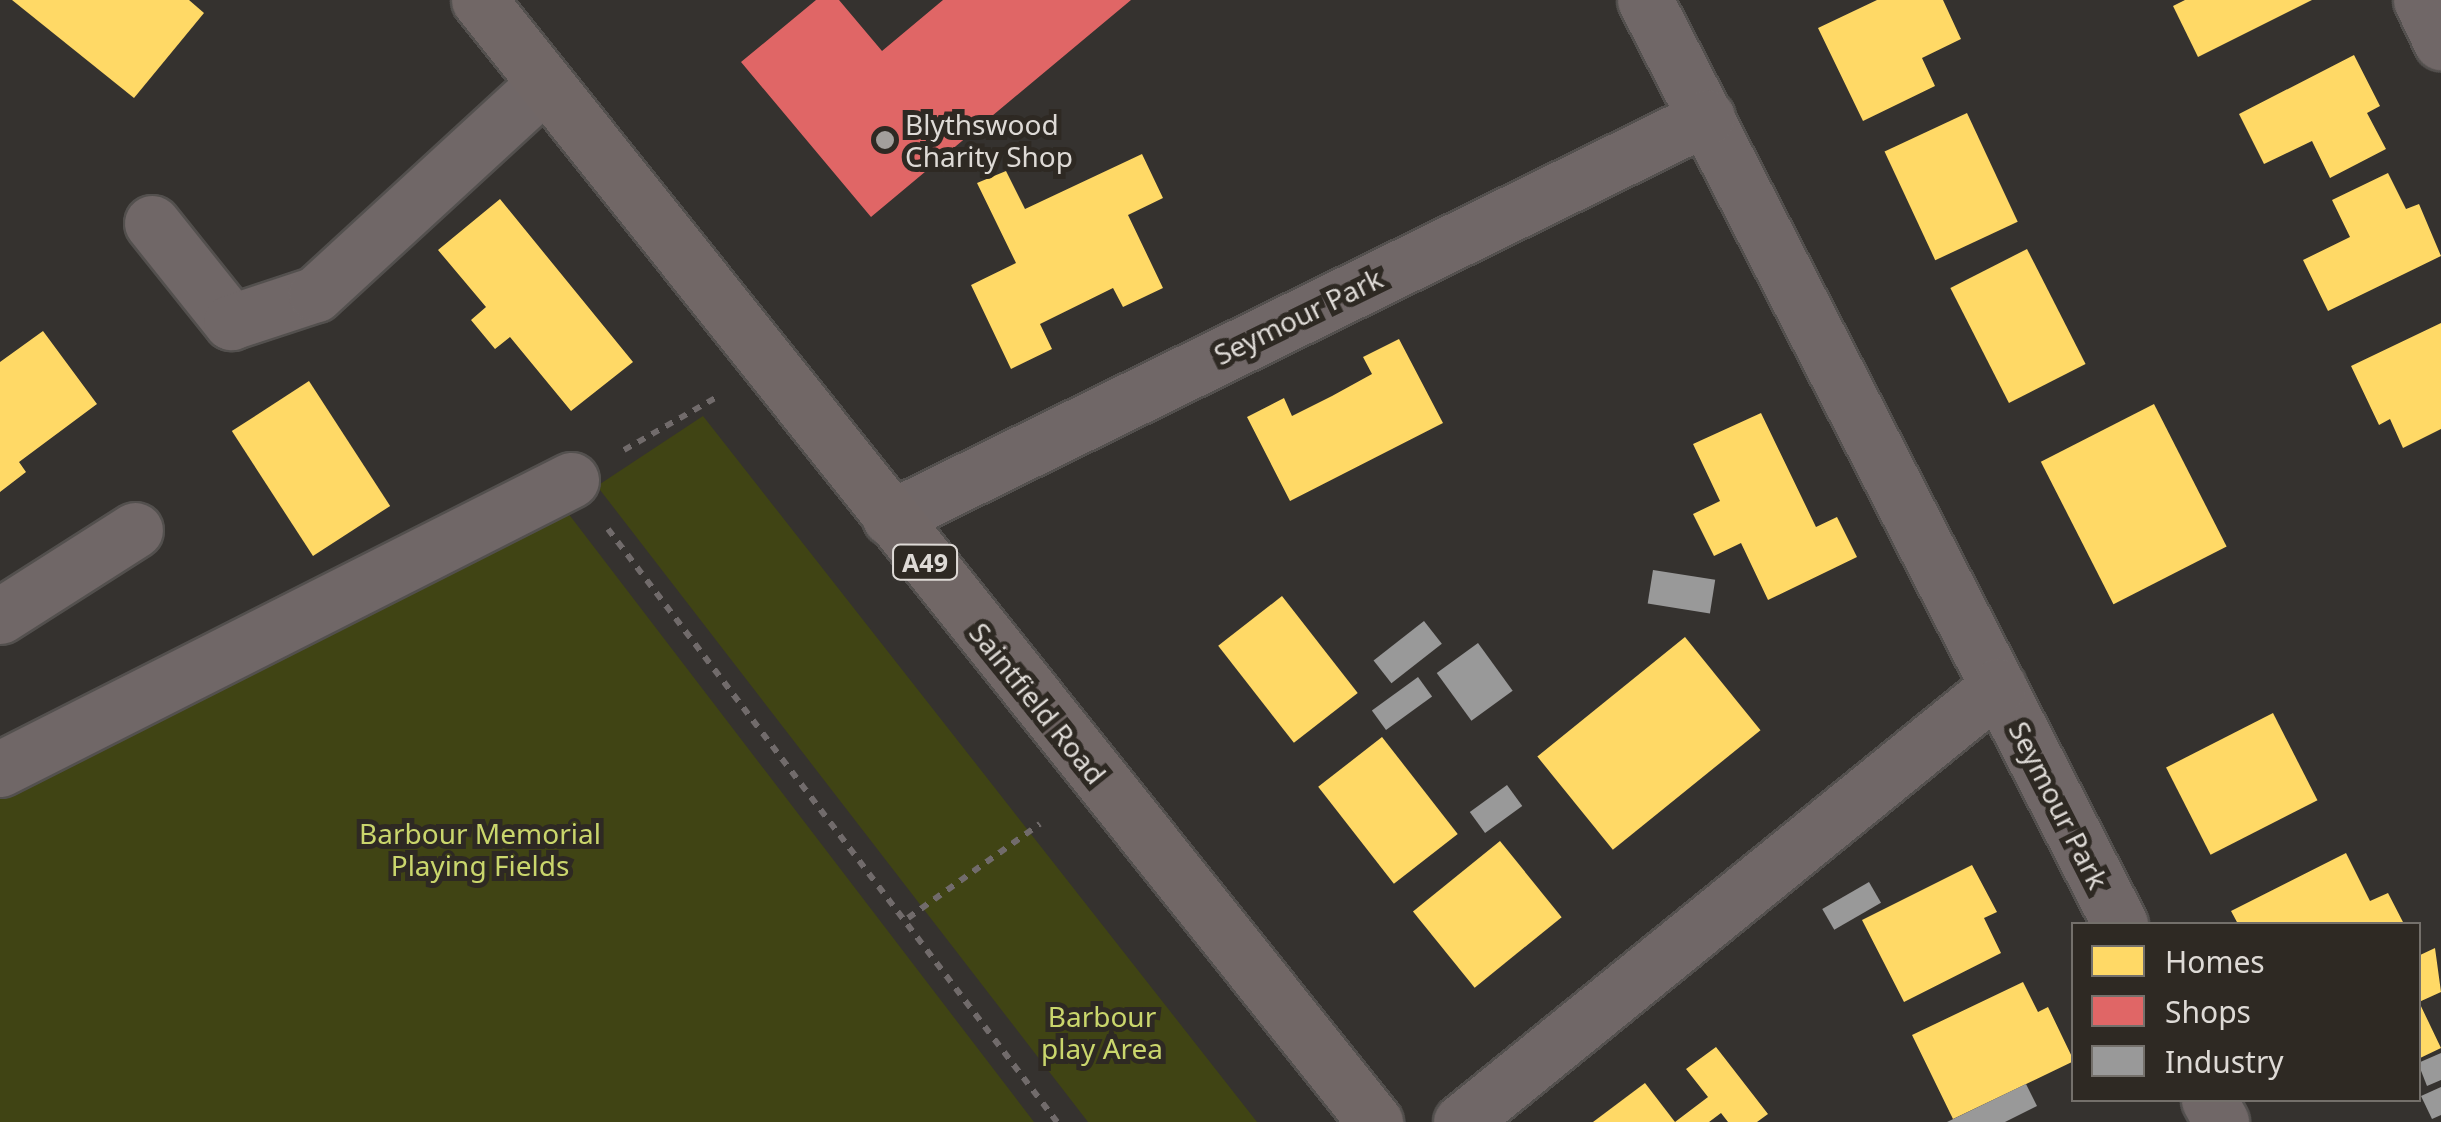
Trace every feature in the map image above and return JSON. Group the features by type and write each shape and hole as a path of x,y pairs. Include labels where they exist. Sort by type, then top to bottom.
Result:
{"main road":[{"name":"Saintfield Road","path":"479,0 774,364 890,518 1375,1122"}],"street":[{"name":"Seymour Park","path":"1646,0 2119,922"},
{"path":"2421,0 2441,42"},
{"path":"152,223 231,322 316,294 544,84"},
{"name":"Seymour Park","path":"890,518 1706,116"},
{"path":"0,770 571,480"},
{"path":"0,616 135,530"},
{"name":"Seymour Park","path":"1461,1122 1998,686"}],"path":[{"path":"774,364 571,480 908,918 1057,1122"},
{"path":"908,918 1040,824"}],"green space":[{"name":"Barbour play Area","path":"703,416 1257,1122 1088,1122 597,486"},
{"name":"Barbour Memorial Playing Fields","path":"561,504 1034,1122 0,1122 0,789"}],"building: Homes":[{"path":"12,0 189,0 204,13 134,98"},
{"path":"1877,0 1943,0 1961,39 1922,58 1935,86 1863,121 1818,28"},
{"path":"2185,0 2312,0 2198,57 2173,6"},
{"path":"2354,55 2380,106 2367,113 2386,149 2330,178 2312,141 2264,164 2239,114"},
{"path":"1967,113 2018,222 1935,260 1885,151"},
{"path":"1142,154 1163,198 1128,215 1163,288 1123,307 1113,288 1040,324 1052,349 1011,369 971,285 1016,263 977,183 1006,171 1025,209"},
{"path":"2388,173 2406,209 2419,204 2441,256 2328,311 2303,260 2350,237 2332,200"},
{"path":"500,199 633,362 571,411 510,337 495,349 471,320 486,307 438,250"},
{"path":"2027,249 2086,364 2009,403 1950,288"},
{"path":"2441,323 2441,429 2403,448 2390,419 2379,425 2351,366"},
{"path":"43,331 97,404 19,462 26,472 0,492 0,362"},
{"path":"1399,339 1443,423 1290,501 1247,417 1284,398 1292,416 1332,396 1372,374 1363,357"},
{"path":"309,381 390,506 313,556 232,431"},
{"path":"2154,404 2227,547 2113,604 2041,462"},
{"path":"1761,413 1816,527 1837,517 1857,557 1768,600 1741,543 1714,556 1693,514 1720,501 1693,444"},
{"path":"1282,596 1358,693 1294,743 1218,646"},
{"path":"1685,637 1761,730 1613,850 1537,757"},
{"path":"2273,713 2317,800 2211,855 2166,767"},
{"path":"1382,737 1458,834 1394,884 1318,787"},
{"path":"1500,841 1562,917 1475,988 1413,911"},
{"path":"2346,853 2370,901 2388,893 2403,922 2237,922 2231,911"},
{"path":"1972,865 1997,912 1984,918 2001,953 1904,1002 1862,920"},
{"path":"2435,948 2441,992 2421,1001 2421,955"},
{"path":"2023,982 2038,1012 2048,1007 2071,1062 1953,1119 1912,1035"},
{"path":"2421,1006 2441,1048 2421,1058"},
{"path":"1716,1047 1768,1114 1757,1122 1728,1122 1721,1113 1709,1122 1675,1122 1708,1097 1686,1069"},
{"path":"1645,1083 1675,1122 1593,1122"}],"building: Shops":[{"name":"Blythswood Charity Shop","path":"816,0 839,0 882,51 943,0 1131,0 871,217 741,62"}],"building: Industry":[{"path":"1653,570 1715,580 1710,613 1648,604"},
{"path":"1424,621 1442,644 1391,683 1374,660"},
{"path":"1478,643 1513,691 1471,721 1437,673"},
{"path":"1418,677 1432,696 1386,730 1372,711"},
{"path":"1507,785 1522,806 1485,833 1470,812"},
{"path":"1869,882 1881,903 1834,930 1822,909"},
{"path":"2441,1053 2441,1080 2427,1086 2421,1062"},
{"path":"2026,1084 2037,1106 2005,1122 1947,1122"},
{"path":"2441,1087 2441,1115 2432,1119 2421,1096"}],"place":[{"name":"Blythswood Charity Shop","path":"885,140"}]}
